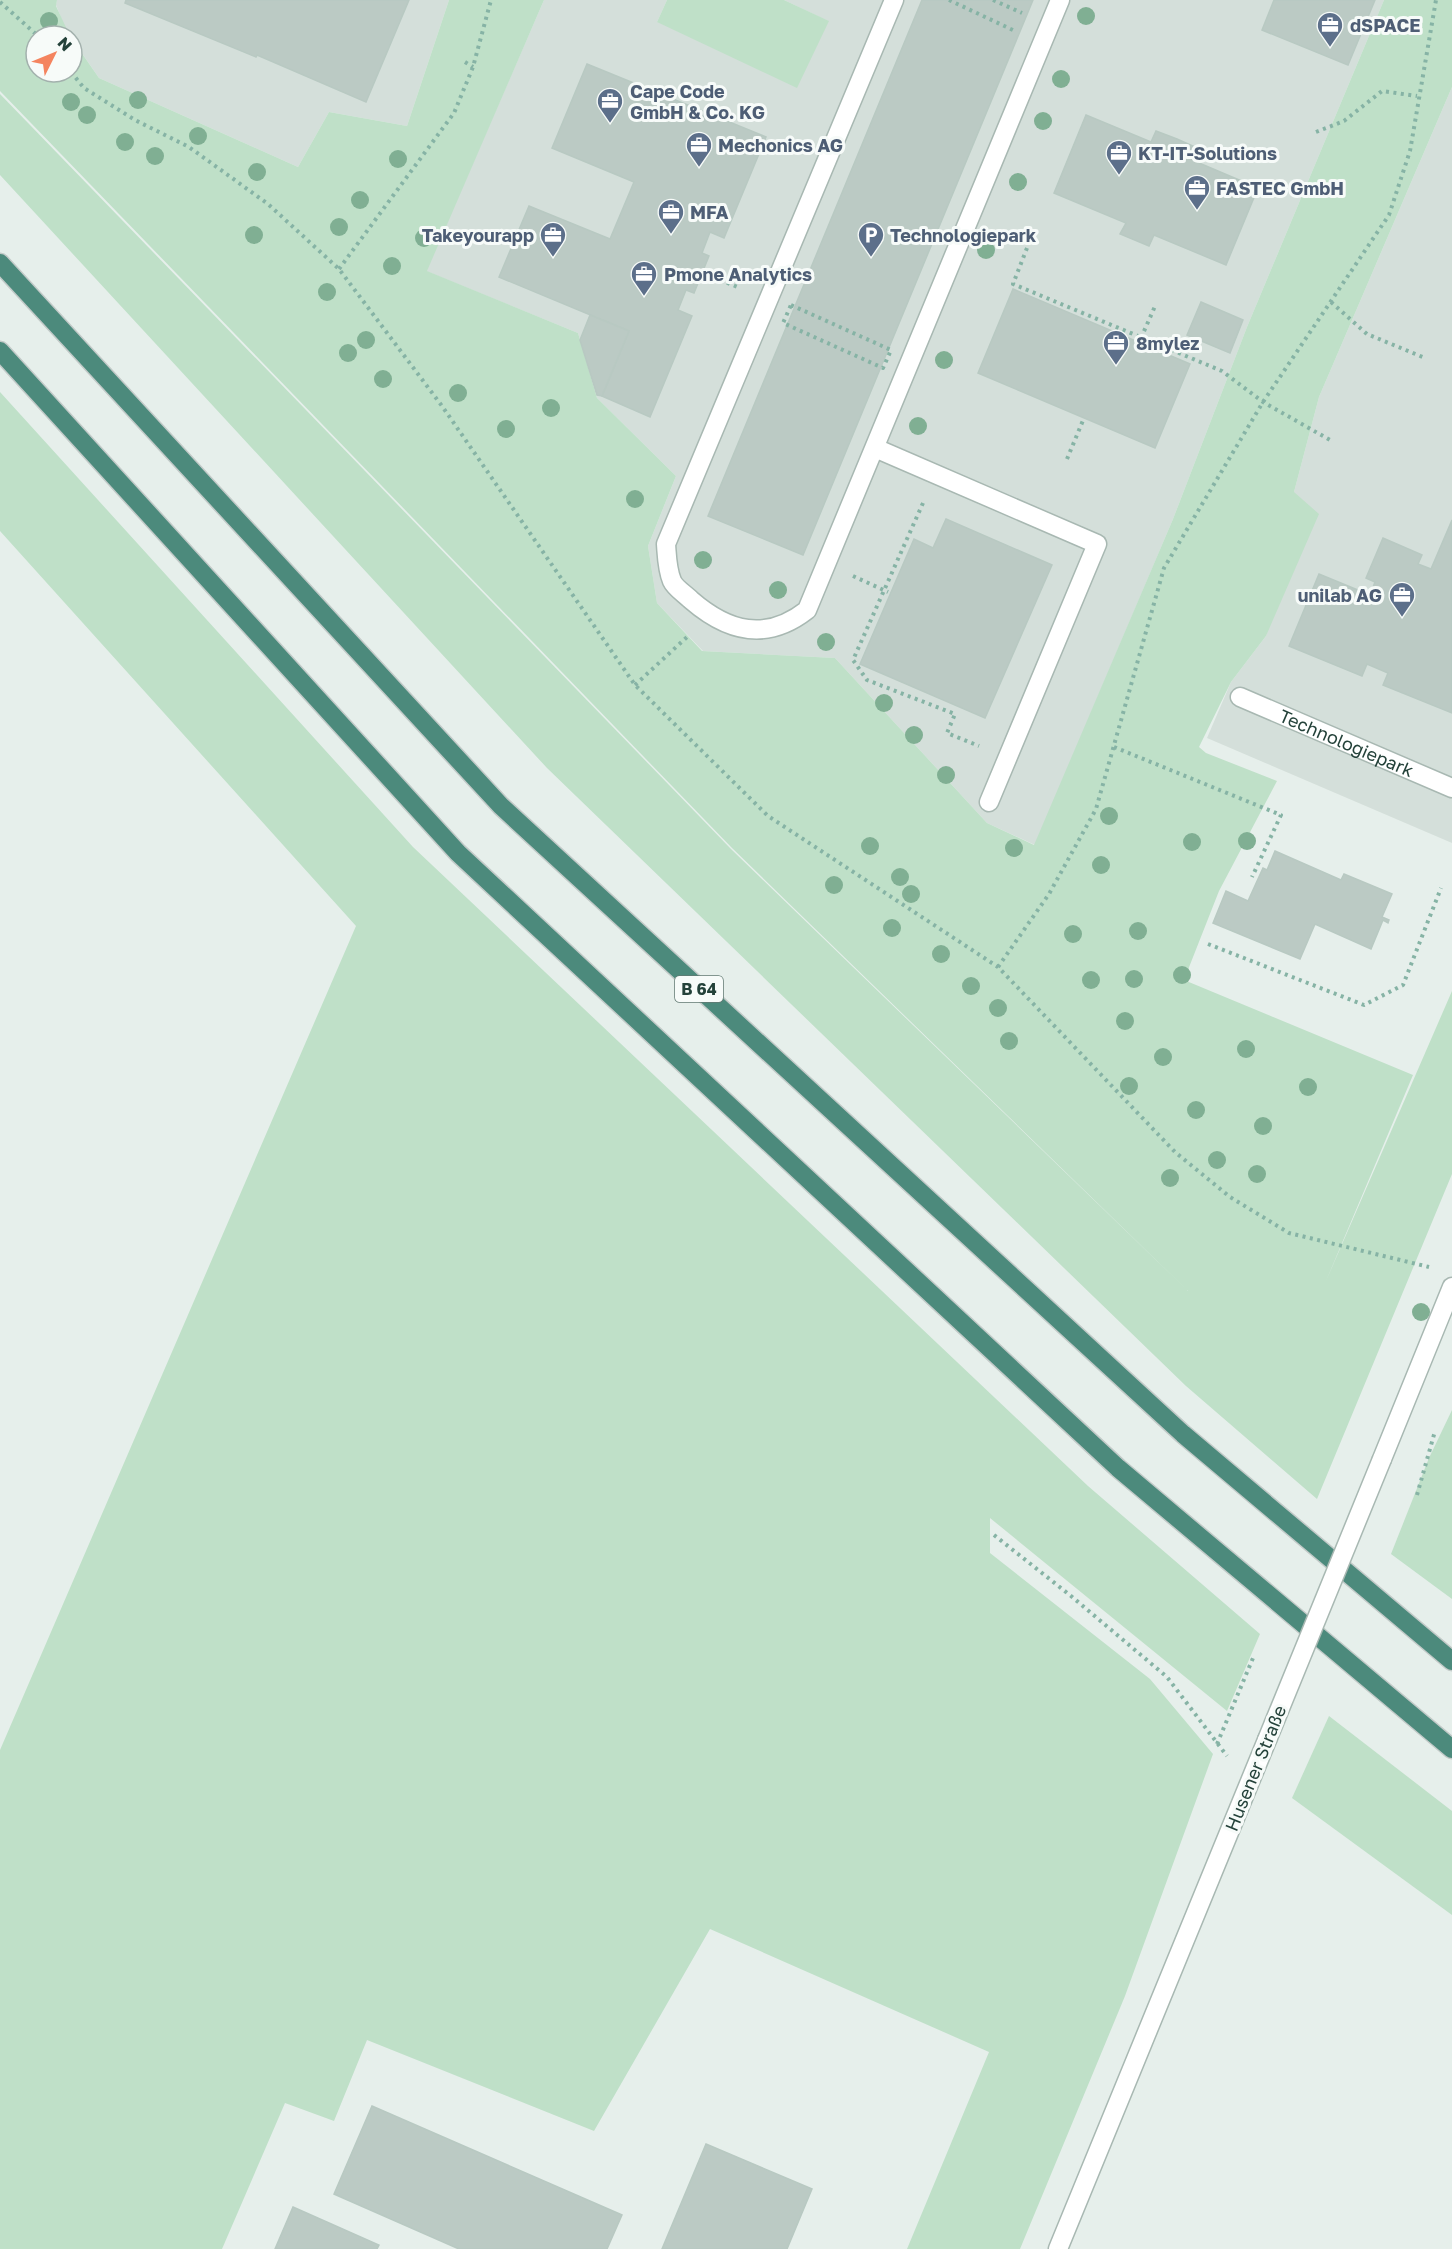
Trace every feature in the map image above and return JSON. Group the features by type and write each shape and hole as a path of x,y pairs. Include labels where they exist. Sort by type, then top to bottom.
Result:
{"highway":[{"name":"B 64","path":"0,263 501,806 1183,1434 1452,1661"},
{"path":"0,351 458,853 1118,1468 1452,1749"}],"street":[{"path":"894,0 666,544 673,583 710,616 732,628 775,629 792,621 807,610 828,565 1060,0"},
{"path":"875,448 1097,544 989,802"},
{"name":"Technologiepark","path":"1240,697 1452,788"},
{"name":"Husener Straße","path":"1058,2249 1452,1287"}],"path":[{"path":"339,269 454,113 473,67 491,0"},
{"path":"949,0 1016,32"},
{"path":"993,0 1023,14"},
{"path":"998,967 1049,894 1096,809 1164,568 1263,402 1389,215 1410,151 1436,0"},
{"path":"0,2 25,24"},
{"path":"465,62 473,67"},
{"path":"81,84 135,120 189,147 268,204 339,269 442,406 635,685 768,816 998,967 1175,1152 1230,1197 1289,1233 1431,1268"},
{"path":"1317,132 1344,121 1382,91 1418,96"},
{"path":"1027,248 1013,284 1222,371 1263,402 1330,440"},
{"path":"1330,302 1368,334 1425,358"},
{"path":"1141,338 1156,304"},
{"path":"796,307 886,348"},
{"path":"788,326 879,366"},
{"path":"1066,459 1084,418"},
{"path":"935,474 886,591 853,660 867,680 955,714 947,733 988,750"},
{"path":"828,565 886,591"},
{"path":"635,685 710,616"},
{"path":"1114,747 1281,815 1252,877"},
{"path":"1208,944 1364,1005 1403,985 1441,888"},
{"path":"1417,1495 1436,1431"},
{"path":"994,1535 1167,1677 1217,1745 1250,1781"},
{"path":"1217,1745 1253,1658"}],"shaded area":[{"path":"57,0 449,0 407,126 329,112 298,167 99,78 84,56 84,24 64,24 56,5"},
{"name":"Technologiepark","path":"544,0 667,0 657,22 828,21 784,0 1384,0 1247,327 1173,519 1035,845 987,823 835,658 703,651 657,603 648,546 676,476 597,398 578,333 426,271"},
{"path":"1452,87 1452,843 1207,738 1231,682 1266,636 1294,492 1319,397"}],"green space":[{"path":"0,0 57,0 56,6 64,24 24,24 24,84 84,84 84,56 99,78 298,167 329,112 407,126 449,0 544,0 427,271 578,333 597,398 676,476 648,546 657,603 702,651 835,658 987,823 1034,845 1173,519 1247,327 1384,0 1452,0 1452,87 1319,397 1294,492 1319,514 1266,636 1231,682 1199,747 1206,753 1277,781 1219,891 1184,980 1413,1075 1326,1281 1452,991 1452,1174 1317,1499 1186,1386 547,768 0,175 0,94 731,849 1188,1291 732,848 0,91"},
{"path":"667,0 784,0 829,21 797,88 657,22"},
{"path":"0,392 413,847 1088,1486 1260,1634 1227,1711 990,1518 990,1553 1150,1679 1213,1754 1125,1996 1020,2249 907,2249 989,2052 710,1929 594,2131 367,2040 334,2121 285,2103 222,2249 0,2249 0,1750 356,926 0,531"},
{"path":"1452,1410 1452,1599 1391,1554 1429,1458"},
{"path":"1329,1716 1452,1811 1452,1915 1292,1798"}],"building":[{"path":"126,0 409,0 366,102 257,55 256,57 125,3"},
{"name":"Technologiepark","path":"922,0 1033,0 803,555 708,516"},
{"name":"dSPACE","path":"1274,0 1375,0 1348,65 1262,30"},
{"path":"587,64 766,137 724,238 710,232 702,253 709,256 694,293 686,290 678,310 692,316 650,417 602,396 629,331 499,277 529,206 610,239 634,182 552,148"},
{"path":"1086,115 1151,142 1156,131 1177,139 1197,148 1192,160 1258,188 1226,265 1154,235 1149,246 1120,234 1126,223 1054,193"},
{"path":"1013,289 1190,364 1155,448 978,373"},
{"path":"1201,302 1243,320 1230,353 1187,335"},
{"path":"590,315 629,331 602,396 597,395 580,340"},
{"path":"946,519 1052,565 985,718 860,664 914,539 933,548"},
{"path":"1452,520 1452,713 1383,685 1388,673 1367,664 1362,676 1289,646 1319,574 1370,595 1375,582 1366,578 1383,538 1422,555 1418,564 1431,569"},
{"path":"1275,851 1341,880 1344,874 1392,894 1382,917 1389,920 1388,923 1383,920 1371,949 1315,924 1300,959 1213,923 1226,891 1248,901 1263,868 1267,870"},
{"path":"372,2106 622,2215 607,2249 459,2249 334,2194"},
{"path":"706,2144 812,2189 787,2249 662,2249"},
{"path":"293,2207 379,2245 377,2249 275,2249"}],"place":[{"name":"dSPACE","path":"1330,48"},
{"name":"Cape Code GmbH & Co. KG","path":"610,124"},
{"name":"Mechonics AG","path":"699,168"},
{"name":"KT-IT-Solutions","path":"1119,176"},
{"name":"FASTEC GmbH","path":"1197,211"},
{"name":"MFA","path":"671,235"},
{"name":"Takeyourapp","path":"553,258"},
{"name":"Technologiepark","path":"871,258"},
{"name":"Pmone Analytics","path":"644,297"},
{"name":"8mylez","path":"1116,366"},
{"name":"unilab AG","path":"1402,618"}]}
